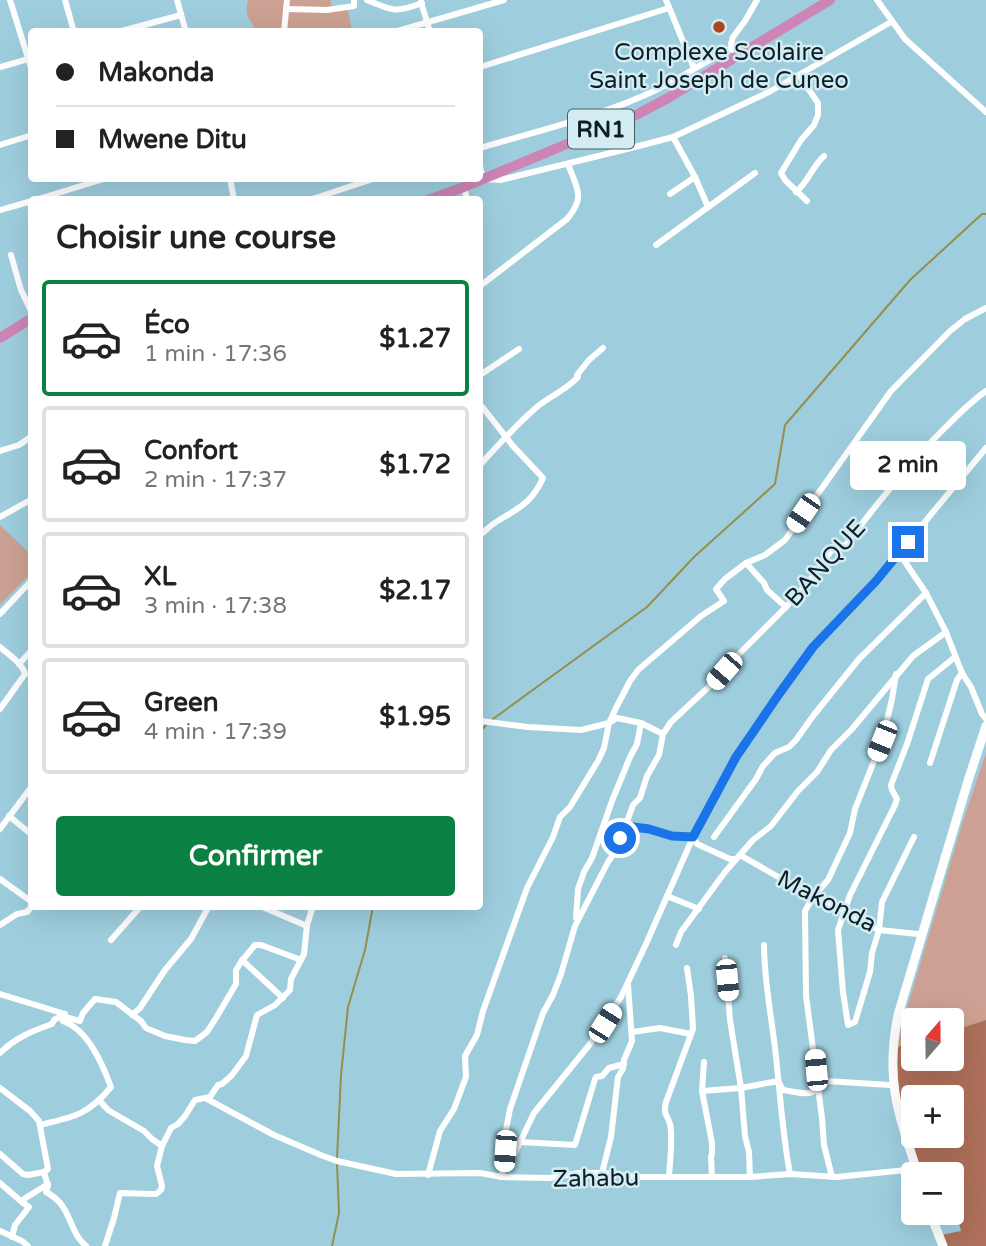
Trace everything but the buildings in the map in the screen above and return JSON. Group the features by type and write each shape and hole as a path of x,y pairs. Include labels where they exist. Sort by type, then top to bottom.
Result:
{"highway":[{"name":"RN1","path":"483,178 636,115 678,92 734,52 830,0"},
{"name":"RN1","path":"439,196 475,182"},
{"path":"0,338 28,320"}],"street":[{"path":"0,3 10,0 28,52"},
{"path":"65,0 73,28"},
{"path":"177,0 185,28"},
{"path":"284,28 287,0"},
{"path":"286,9 327,10 354,6 354,0"},
{"path":"367,0 391,10 407,8 421,1 429,28"},
{"path":"408,28 484,3 504,0"},
{"path":"666,0 694,68"},
{"path":"483,147 573,121 631,100 656,90 694,68 734,52 733,37 757,0"},
{"path":"877,0 905,39 986,112"},
{"path":"483,65 670,8"},
{"path":"133,28 181,15"},
{"path":"483,178 500,180 673,136 758,97 891,22"},
{"path":"0,67 28,59"},
{"path":"799,75 818,103 818,115 781,173 807,201"},
{"path":"0,145 28,136"},
{"path":"673,136 708,207"},
{"path":"796,192 805,184 824,156"},
{"path":"483,284 574,211 579,197 569,164"},
{"path":"656,246 755,173"},
{"path":"670,194 695,177"},
{"path":"46,196 94,182"},
{"path":"321,196 364,182"},
{"path":"464,187 466,196"},
{"path":"0,210 28,202"},
{"path":"11,255 28,305"},
{"path":"428,1175 440,1130 454,1109 466,1077 465,1056 477,1035 527,888 560,817 570,807 604,748 615,708 634,676 701,616 724,601 716,589 726,579 746,563 765,555 785,540 899,381 965,318 986,308"},
{"path":"483,462 537,407 574,381 589,360 603,348"},
{"path":"483,373 519,349"},
{"name":"BANQUE","path":"663,734 671,722 714,682 786,607 834,547 846,545 878,502 964,407 986,391"},
{"path":"483,408 543,478 525,505 483,533"},
{"path":"0,451 28,442"},
{"path":"503,1166 512,1159 534,1113 590,1044 621,997 693,837 736,757 813,647 876,581 986,448"},
{"path":"0,517 28,501"},
{"path":"899,553 926,593 946,632 961,673 971,687 986,719"},
{"path":"746,563 767,590 786,607"},
{"path":"0,614 28,584"},
{"path":"714,837 763,766 775,753 789,747 796,740 865,652 926,593"},
{"path":"676,945 681,932 724,873 753,840 771,826 798,791 817,772 831,750 852,729 914,654 946,632"},
{"path":"0,647 19,664 25,674 0,709"},
{"path":"19,664 28,654"},
{"path":"914,837 882,902 879,930 860,1009 855,1022 848,1025 838,930 856,883 895,806 897,799 891,785 928,679 955,657"},
{"path":"930,763 961,673"},
{"path":"832,1177 824,1145 806,995 805,911 828,880 850,833 855,809 882,741 896,674"},
{"path":"483,721 567,730 587,729 617,718 641,723 663,734 659,755 647,776 640,798 633,804 617,849 581,912 561,974 543,1013 510,1109 502,1178"},
{"path":"574,930 578,889 629,757 637,744 641,723"},
{"path":"914,1162 894,1094 892,1050 898,1015 986,726"},
{"path":"0,829 28,791"},
{"path":"9,816 28,832"},
{"name":"Makonda","path":"626,826 672,836 693,837 697,844 730,859 738,857 879,930 918,934"},
{"path":"0,879 28,901"},
{"path":"667,896 699,909"},
{"path":"0,925 28,910"},
{"path":"111,940 137,910"},
{"path":"132,1015 192,937 207,910"},
{"path":"269,910 307,926"},
{"path":"104,1246 120,1193 159,1193 162,1186 157,1166 168,1132 185,1116 195,1100 207,1099 218,1085 229,1078 244,1060 257,1015 275,1005 290,990 305,949 312,910"},
{"path":"40,1125 80,1115 100,1101 111,1085 86,1039 75,1026 63,1021 65,1017 80,1021 95,999 116,1002 146,1028 165,1036 195,1041 207,1032 236,984 236,971 253,947 257,944 301,960"},
{"path":"764,945 790,1174"},
{"path":"725,958 750,1177"},
{"path":"242,960 284,998"},
{"path":"670,1176 670,1125 664,1113 693,1029 687,968"},
{"path":"602,1173 611,1137 617,1085 632,1041 628,983"},
{"path":"0,994 65,1014 52,1024 28,1032 0,1053"},
{"path":"632,1032 660,1028 691,1034"},
{"path":"704,1062 702,1091 712,1143 712,1177"},
{"path":"520,1142 575,1145 596,1077 602,1076 609,1068 624,1064"},
{"path":"778,1081 783,1090 809,1094 818,1091 825,1082 890,1085"},
{"path":"702,1091 741,1088 778,1081"},
{"path":"0,1087 39,1121 48,1169 44,1172 23,1174 0,1154"},
{"name":"Zahabu","path":"207,1099 274,1135 337,1161 396,1174 480,1173 502,1178 549,1178 579,1173 638,1177 750,1177 790,1174 832,1177 901,1172"},
{"path":"100,1101 108,1110 144,1131 162,1146"},
{"path":"44,1172 48,1184 46,1192 53,1195 64,1207 78,1237 86,1246"},
{"path":"0,1183 29,1207 15,1225 12,1237"},
{"path":"23,1203 24,1199 48,1184"},
{"path":"12,1193 31,1194"},
{"path":"935,1225 943,1246"},
{"path":"0,1231 29,1246"}],"shaded area":[{"path":"248,0 331,0 331,5 348,10 351,28 255,28 248,17"},
{"path":"0,525 28,552 28,576 0,605"},
{"path":"986,753 986,1020 964,1027 964,1008 907,1008"},
{"path":"986,1020 986,1246 943,1246 941,1235 961,1231 959,1225 964,1225 964,1162 917,1162 912,1148 964,1148 964,1085 901,1085 901,1105 895,1048 901,1046 901,1071 964,1071 964,1027"},
{"path":"901,1028 901,1046 895,1048"}],"waterway":[{"path":"493,719 647,607 694,557 775,484 785,425 910,280 982,214 986,214"},
{"path":"483,728 486,725"},
{"path":"337,1158 348,1007 365,950 372,910"},
{"path":"332,1246 339,1213 337,1164"}],"place":[{"name":"Complexe Scolaire Saint Joseph de Cuneo","path":"719,27"}],"route":[{"path":"620,838 626,826 672,836 693,837 730,766 813,647 876,581 908,542"}]}
